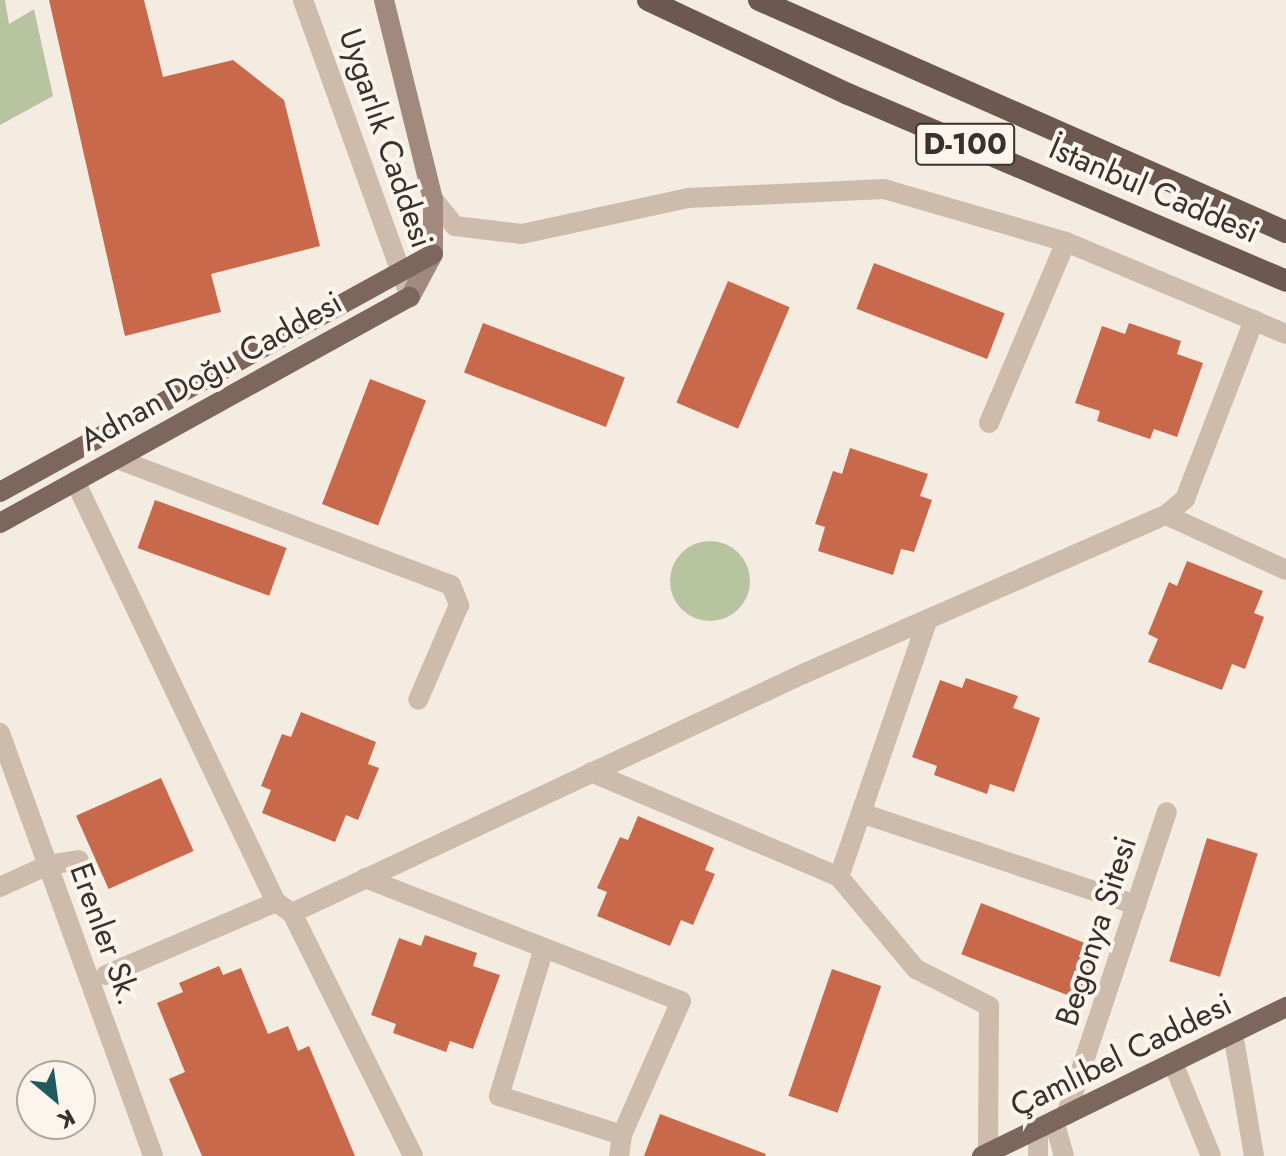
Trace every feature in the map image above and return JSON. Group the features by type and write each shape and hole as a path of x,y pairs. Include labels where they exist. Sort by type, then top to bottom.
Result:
{"highway":[{"name":"İstanbul Caddesi","path":"648,0 848,94 1286,281"},
{"name":"İstanbul Caddesi","path":"759,0 1286,232"}],"main road":[{"path":"384,2 433,199 433,254 410,297"},
{"name":"Adnan Doğu Caddesi","path":"0,492 433,254"},
{"name":"Adnan Doğu Caddesi","path":"0,523 273,368 410,297"},
{"name":"Çamlıbel Caddesi","path":"985,1154 1286,1007"}],"street":[{"name":"Uygarlık Caddesi","path":"303,0 410,297"},
{"path":"433,199 455,226 522,234 688,198 884,189 1066,242 1286,334"},
{"path":"989,423 1066,242"},
{"path":"106,975 365,878 928,619 1166,515 1185,499 1254,320"},
{"path":"117,459 451,585 459,605 418,700"},
{"path":"75,481 284,907 413,1156"},
{"path":"1166,515 1286,570"},
{"path":"839,877 864,814 928,619"},
{"name":"Erenler Sk.","path":"0,733 153,1156"},
{"path":"591,772 839,877 916,969 989,1006 985,1154"},
{"name":"Begonya Sitesi","path":"1038,1156 1136,905 1167,812"},
{"path":"864,814 1136,905"},
{"path":"0,887 48,865 79,860"},
{"path":"365,878 681,1001 620,1146 499,1096 544,948"},
{"path":"1233,1033 1254,1156"},
{"path":"1173,1063 1211,1156"},
{"path":"1053,1122 1064,1156"}],"green space":[{"path":"0,0 5,0 9,24 34,9 53,96 0,125"},
{"path":"710,541 725,544 738,553 747,566 750,581 747,596 738,609 725,618 710,621 695,618 682,609 673,596 670,581 673,566 682,553 695,544"}],"building":[{"path":"49,0 144,0 163,77 233,60 284,100 320,246 211,274 221,312 125,336"},
{"path":"874,263 1005,313 987,359 856,309"},
{"path":"728,281 790,307 738,429 676,403"},
{"path":"483,323 625,377 606,427 464,372"},
{"path":"1129,323 1181,341 1177,354 1203,363 1177,437 1154,429 1150,439 1097,421 1100,411 1075,403 1102,326 1125,334"},
{"path":"370,379 426,401 378,526 322,504"},
{"path":"850,448 928,474 920,496 932,500 914,552 901,549 893,575 818,551 825,527 815,524 833,471 842,474"},
{"path":"155,500 287,548 269,596 138,548"},
{"path":"1187,561 1263,591 1254,613 1264,617 1245,669 1232,664 1222,690 1148,662 1158,639 1148,634 1169,582 1177,586"},
{"path":"966,678 1018,696 1013,708 1040,718 1014,792 990,784 987,794 934,775 937,766 912,757 940,680 962,688"},
{"path":"301,712 376,742 368,764 379,768 358,820 346,815 335,842 262,813 271,790 261,786 282,734 291,737"},
{"path":"161,778 194,851 109,889 76,816"},
{"path":"638,816 714,848 705,870 715,874 693,925 681,920 670,946 597,916 607,892 597,888 620,837 628,840"},
{"path":"1207,838 1258,853 1220,977 1169,961"},
{"path":"981,903 1099,948 1079,1000 961,954"},
{"path":"425,935 477,953 473,966 500,975 473,1049 450,1041 446,1052 393,1033 396,1024 371,1015 399,938 421,946"},
{"path":"219,966 223,975 241,968 268,1034 288,1026 298,1051 309,1046 355,1156 202,1156 169,1079 185,1072 157,1003 183,992 179,983"},
{"path":"832,969 881,986 838,1113 788,1096"},
{"path":"660,1114 766,1154 644,1156"}]}
